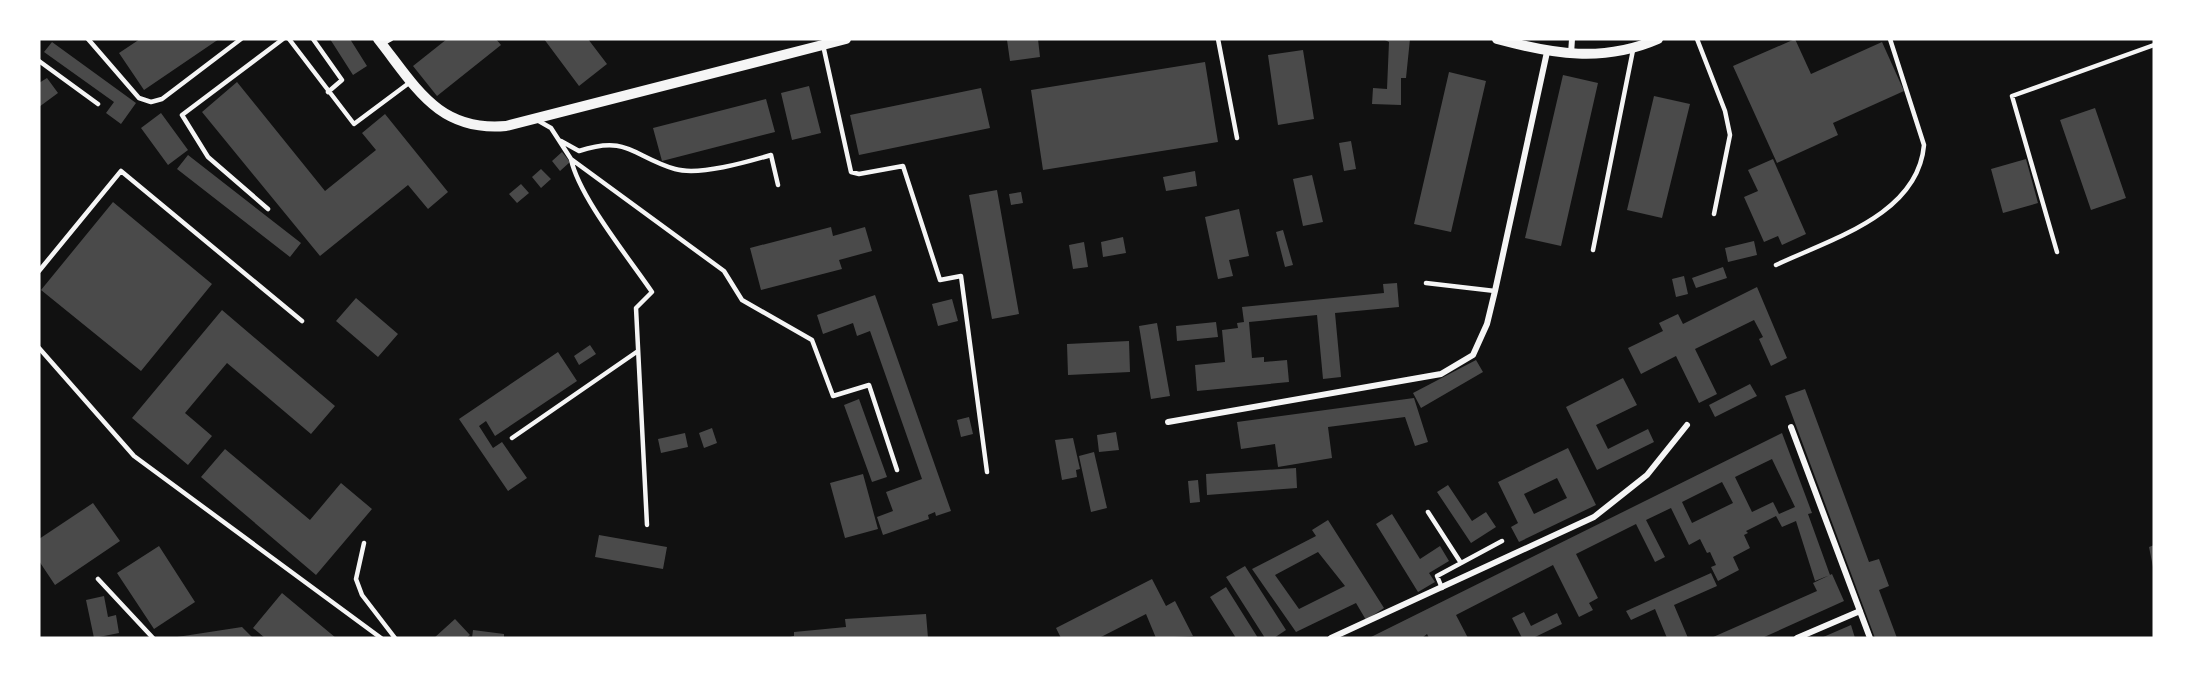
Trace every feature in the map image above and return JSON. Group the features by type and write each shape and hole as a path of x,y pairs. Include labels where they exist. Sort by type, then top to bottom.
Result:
{"street":[{"path":"384,41 425,99 453,119 483,128 506,126 535,119 846,39"},
{"path":"1497,39 1547,52 1570,54 1633,50 1658,39"},
{"path":"1570,54 1572,39"},
{"path":"1168,423 1441,374 1473,355 1487,324 1547,52"},
{"path":"1331,638 1594,517 1647,475 1687,425"},
{"path":"1791,427 1870,638"},
{"path":"1797,638 1860,611"}],"lane":[{"path":"88,39 139,98 151,102 162,99 241,39"},
{"path":"268,209 208,157 182,115 283,39"},
{"path":"290,39 354,124 412,81"},
{"path":"313,39 342,80 328,92"},
{"path":"1218,39 1237,138"},
{"path":"1697,39 1725,111 1730,135 1714,214"},
{"path":"1776,265 1872,219 1898,200 1915,180 1923,164 1924,146 1890,39"},
{"path":"823,45 851,172 859,174 903,166 940,280 961,276 987,472"},
{"path":"2057,252 2012,96 2154,45"},
{"path":"1593,250 1633,50"},
{"path":"39,61 98,104"},
{"path":"535,119 551,128 571,159 574,173 588,198 652,292 636,308 647,525"},
{"path":"559,140 579,151 600,144 616,144 677,169 702,170 771,155 778,185"},
{"path":"571,159 724,271 742,300 812,340 833,396 868,385 897,470"},
{"path":"39,271 121,171 302,321"},
{"path":"1426,284 1495,291"},
{"path":"39,348 134,456 381,638"},
{"path":"512,438 638,351"},
{"path":"1428,512 1461,563"},
{"path":"1442,588 1437,576 1502,541"},
{"path":"364,543 356,579 362,595 394,638"},
{"path":"98,579 153,638"}],"building":[{"path":"140,39 219,39 144,90 119,53"},
{"path":"330,39 350,39 367,66 353,75"},
{"path":"447,39 496,39 501,45 437,96 413,66"},
{"path":"544,39 588,39 607,64 579,86"},
{"path":"1038,39 1040,57 1010,61 1007,40"},
{"path":"1383,39 1410,39 1406,78 1401,78 1401,105 1372,104 1373,88 1387,89 1389,42"},
{"path":"1795,39 1811,74 1882,42 1904,91 1833,123 1838,135 1777,163 1733,66"},
{"path":"52,42 136,103 121,124 106,113 114,102 44,52"},
{"path":"1303,50 1314,119 1278,125 1268,55"},
{"path":"1205,62 1218,142 1043,170 1031,90"},
{"path":"1449,72 1486,81 1451,232 1414,224"},
{"path":"1563,75 1598,83 1561,246 1525,238"},
{"path":"47,78 58,93 39,107 39,83"},
{"path":"237,82 325,191 376,150 362,133 385,114 448,192 428,209 408,185 320,256 202,112"},
{"path":"809,86 821,133 792,140 781,93"},
{"path":"981,88 990,128 859,155 850,115"},
{"path":"1654,96 1690,104 1662,218 1627,210"},
{"path":"766,99 775,132 662,161 653,128"},
{"path":"2095,108 2126,198 2091,210 2060,120"},
{"path":"161,113 188,150 168,165 141,128"},
{"path":"1351,141 1356,169 1344,171 1339,143"},
{"path":"562,152 570,162 560,171 552,161"},
{"path":"188,155 301,243 290,257 177,169"},
{"path":"1773,159 1806,234 1782,245 1778,236 1764,242 1744,197 1758,191 1748,170"},
{"path":"2026,159 2038,203 2003,213 1991,169"},
{"path":"541,169 551,179 541,188 532,177"},
{"path":"1195,171 1197,186 1166,191 1163,177"},
{"path":"1312,175 1323,222 1303,226 1293,179"},
{"path":"521,184 529,193 517,203 509,194"},
{"path":"997,190 1019,314 992,319 969,195"},
{"path":"1021,192 1023,203 1011,205 1009,194"},
{"path":"113,202 212,284 141,371 41,290"},
{"path":"1239,209 1249,256 1229,260 1233,276 1218,279 1205,217"},
{"path":"831,227 833,236 865,227 872,251 839,260 842,269 761,290 750,248"},
{"path":"1283,230 1293,265 1285,267 1276,232"},
{"path":"1123,237 1126,253 1103,257 1101,242"},
{"path":"1754,241 1757,255 1728,262 1725,248"},
{"path":"1084,242 1088,267 1073,269 1069,245"},
{"path":"1723,267 1727,278 1696,288 1692,278"},
{"path":"1684,276 1688,294 1676,297 1672,279"},
{"path":"1397,283 1399,307 1335,313 1341,377 1323,379 1317,315 1249,322 1252,358 1264,357 1264,362 1287,360 1289,382 1197,391 1195,365 1225,362 1222,330 1238,328 1237,323 1244,322 1242,307 1384,293 1383,284"},
{"path":"1757,287 1787,358 1771,366 1759,339 1763,337 1754,320 1695,349 1717,394 1699,403 1676,356 1641,374 1628,348 1663,331 1659,323 1678,314 1683,324"},
{"path":"875,295 951,511 936,516 935,512 928,515 929,519 883,535 877,517 893,511 886,492 922,479 870,331 857,336 853,323 823,334 817,315"},
{"path":"356,298 398,334 378,357 336,321"},
{"path":"952,299 958,321 938,326 932,304"},
{"path":"222,310 335,406 311,434 227,363 185,413 212,436 188,465 132,418"},
{"path":"1216,322 1218,337 1177,341 1176,326"},
{"path":"1157,323 1170,396 1151,399 1139,326"},
{"path":"1129,341 1130,372 1068,375 1067,344"},
{"path":"590,345 596,354 579,365 574,356"},
{"path":"558,352 577,381 495,436 486,421 479,426 493,448 502,442 527,478 508,491 459,419"},
{"path":"1476,360 1483,372 1421,408 1413,393"},
{"path":"1623,378 1637,405 1596,425 1608,449 1648,429 1654,442 1597,470 1566,407"},
{"path":"1750,384 1757,396 1715,417 1709,405"},
{"path":"1805,389 1869,562 1879,559 1889,586 1879,590 1897,638 1875,638 1785,396"},
{"path":"1414,398 1428,442 1415,446 1405,417 1328,427 1332,458 1278,467 1275,444 1241,449 1237,422"},
{"path":"859,399 887,477 872,482 844,405"},
{"path":"969,417 973,434 961,437 957,420"},
{"path":"712,428 717,443 704,448 699,433"},
{"path":"1116,432 1119,450 1099,452 1097,435"},
{"path":"685,433 688,447 661,453 658,439"},
{"path":"1782,433 1812,513 1808,514 1830,575 1815,581 1796,521 1782,527 1776,516 1746,531 1748,533 1744,535 1750,548 1733,557 1739,570 1718,581 1711,567 1716,565 1710,552 1707,553 1700,539 1689,545 1671,508 1646,520 1665,557 1655,562 1636,524 1576,554 1598,598 1589,603 1593,610 1579,617 1553,565 1456,615 1468,638 1429,638 1427,634 1422,638 1369,638","holes":["1772,459 1795,507 1779,514 1773,502 1752,512 1735,477","1722,482 1733,503 1692,523 1682,502"]},
{"path":"1073,438 1080,469 1076,470 1077,477 1062,480 1055,440"},
{"path":"1568,448 1596,505 1519,542 1511,527 1518,523 1498,482","holes":["1557,478 1567,498 1534,514 1524,494"]},
{"path":"225,449 310,520 341,483 372,509 316,575 201,477"},
{"path":"1094,452 1107,508 1091,512 1079,456"},
{"path":"1296,468 1297,488 1207,495 1206,474"},
{"path":"863,474 878,529 845,538 830,483"},
{"path":"1198,480 1200,502 1190,503 1188,481"},
{"path":"1448,485 1472,521 1486,512 1496,527 1471,543 1437,492"},
{"path":"93,503 120,541 55,585 39,561 39,539"},
{"path":"1392,514 1420,559 1440,546 1449,561 1429,573 1435,582 1418,592 1376,524"},
{"path":"1328,520 1384,608 1366,620 1356,603 1296,632 1252,569 1316,536 1312,530","holes":["1318,552 1345,586 1299,609 1275,575"]},
{"path":"599,535 667,547 663,569 595,557"},
{"path":"2154,545 2154,567 2153,567 2149,547"},
{"path":"159,546 195,602 154,629 117,573"},
{"path":"1245,566 1286,630 1274,638 1265,638 1226,577"},
{"path":"1711,573 1717,586 1674,605 1688,638 1667,638 1655,609 1631,620 1626,611"},
{"path":"1832,574 1844,601 1762,638 1711,638 1817,591 1813,583"},
{"path":"1152,579 1166,606 1175,601 1193,636 1156,638 1146,614 1099,638 1061,638 1056,628"},
{"path":"1226,587 1258,638 1236,638 1210,597"},
{"path":"282,593 336,638 265,638 253,628"},
{"path":"104,596 108,617 116,615 119,633 94,638 86,600"},
{"path":"1524,612 1531,626 1557,613 1562,624 1533,638 1522,638 1512,618"},
{"path":"926,614 928,638 786,638 794,636 794,632 846,627 845,619"},
{"path":"455,619 470,635 466,638 434,638"},
{"path":"1851,625 1855,638 1821,638"},
{"path":"242,627 253,638 177,638 177,637"},
{"path":"473,630 504,634 504,638 472,638"}]}
